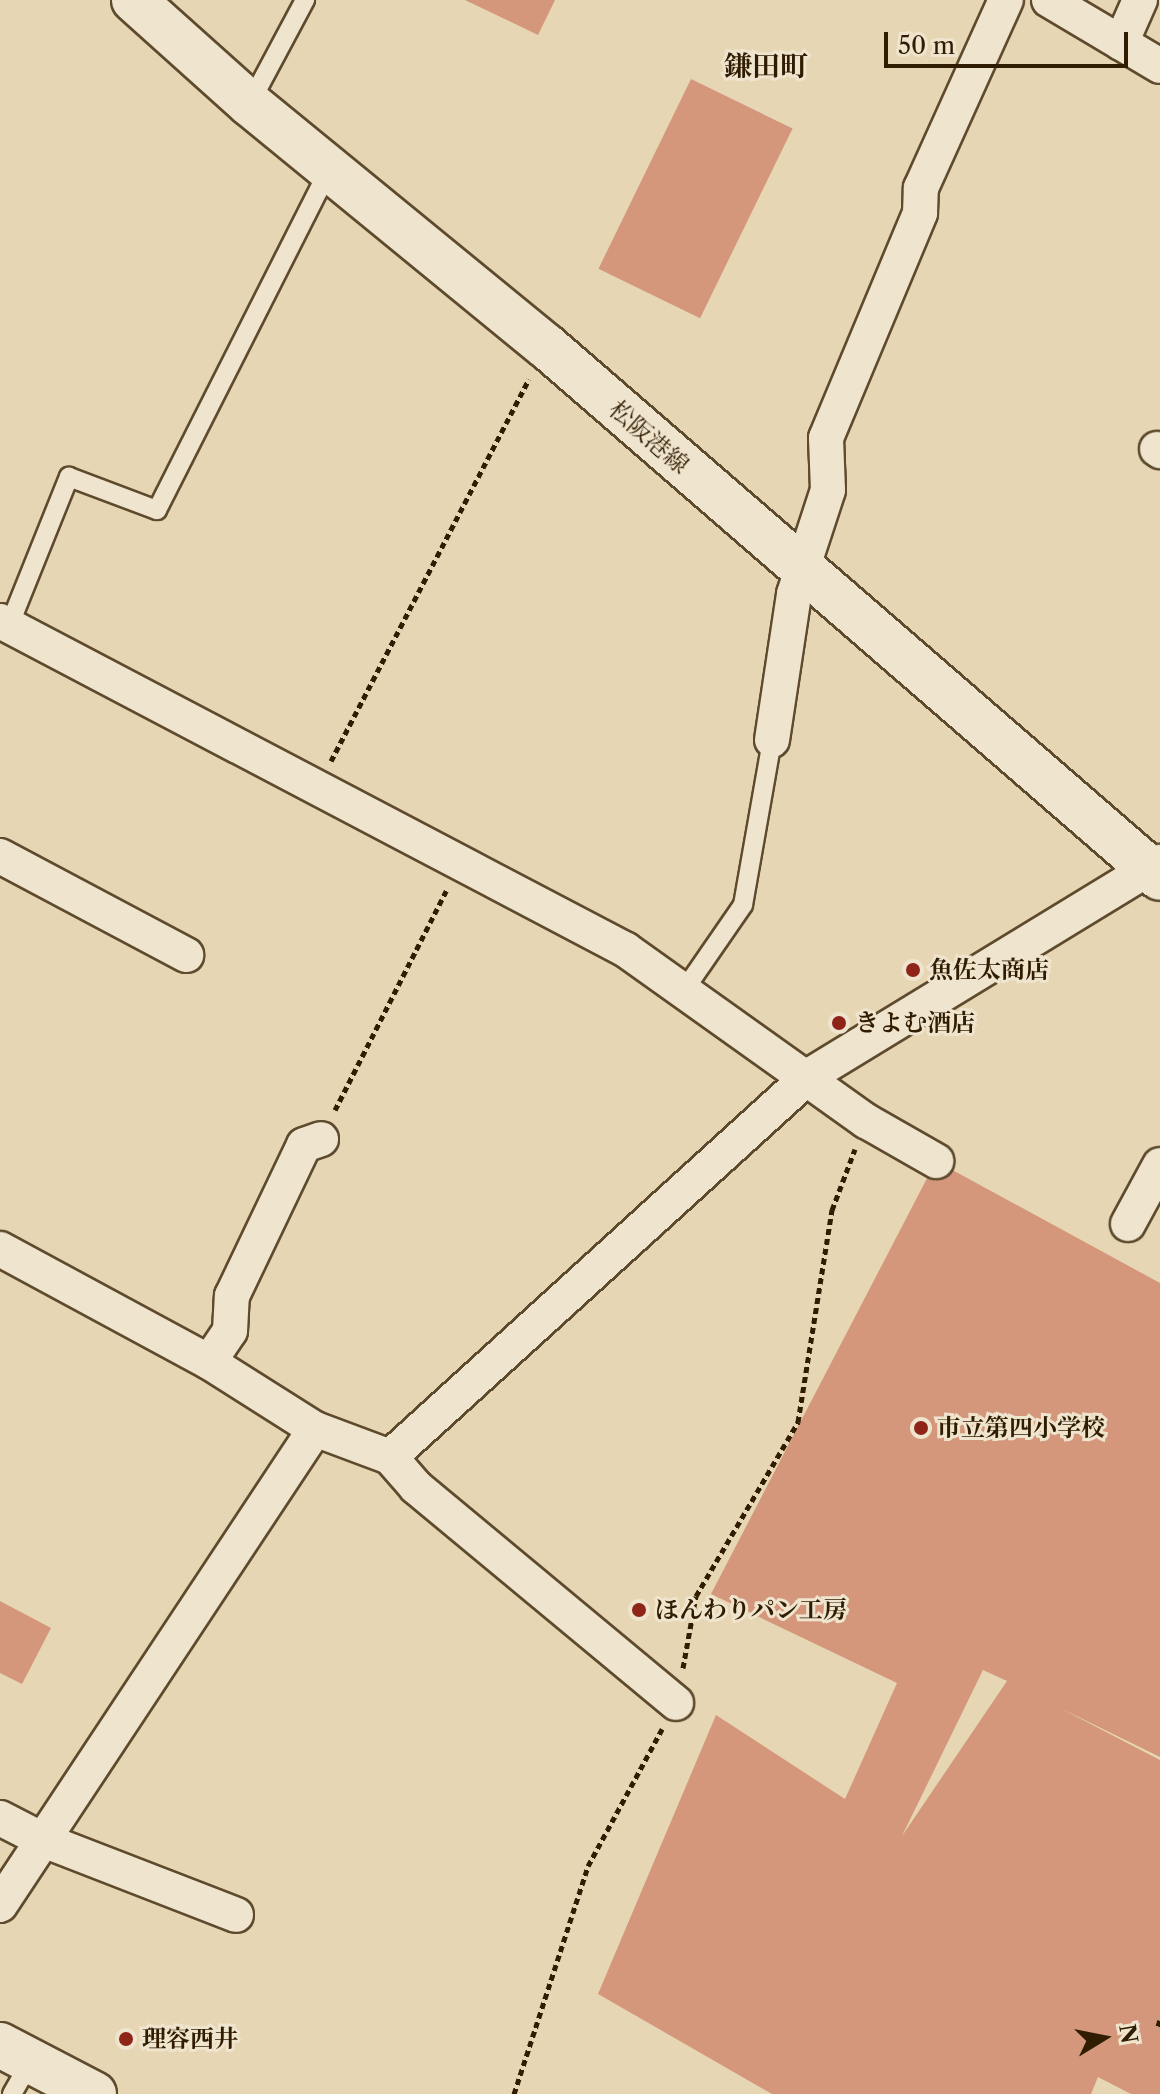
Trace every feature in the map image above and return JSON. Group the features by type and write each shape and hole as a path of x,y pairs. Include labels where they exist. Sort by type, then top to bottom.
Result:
{"main road":[{"name":"松阪港線","path":"134,0 250,104 546,346 801,571 1157,870"},
{"path":"14,2066 94,2094"}],"street":[{"path":"772,740 801,571 828,490 826,438 920,213 921,188 1006,0"},
{"path":"1049,0 1160,66"},
{"path":"1121,43 1140,0"},
{"path":"3,630 317,788 626,950 809,1076 866,1121 936,1161"},
{"path":"0,856 186,955"},
{"path":"390,1457 809,1076 1157,870"},
{"path":"209,1362 230,1331 232,1296 304,1145 321,1139"},
{"path":"1128,1224 1160,1165"},
{"path":"0,1249 209,1362 315,1429 390,1457 416,1487 676,1703"},
{"path":"0,1905 315,1429"},
{"path":"0,1818 43,1840 236,1915"}],"lane":[{"path":"250,104 305,0"},
{"path":"3,630 69,477 157,510 330,168"},
{"path":"685,989 743,905 772,740"}],"path":[{"path":"317,788 546,346"},
{"path":"321,1139 454,875"},
{"path":"514,2094 588,1866 676,1703 696,1596 798,1422 832,1210 866,1121"}],"building":[{"path":"465,0 555,0 538,35"},
{"path":"691,79 793,129 700,318 599,269"},
{"path":"936,1161 1160,1283 1160,1757 1058,1707 1160,1760 1160,2094 1131,2094 1098,2077 1091,2094 772,2094 598,1994 716,1715 845,1799 897,1683 711,1594","holes":["983,1670 1007,1681 902,1836"]},
{"path":"0,1601 51,1628 22,1684 0,1673"}],"place":[{"name":"魚佐太商店","path":"913,970"},
{"name":"きよむ酒店","path":"839,1023"},
{"name":"市立第四小学校","path":"921,1428"},
{"name":"ほんわりパン工房","path":"639,1610"},
{"name":"理容西井","path":"126,2039"}],"district":[{"name":"鎌田町","path":"766,66"}]}
